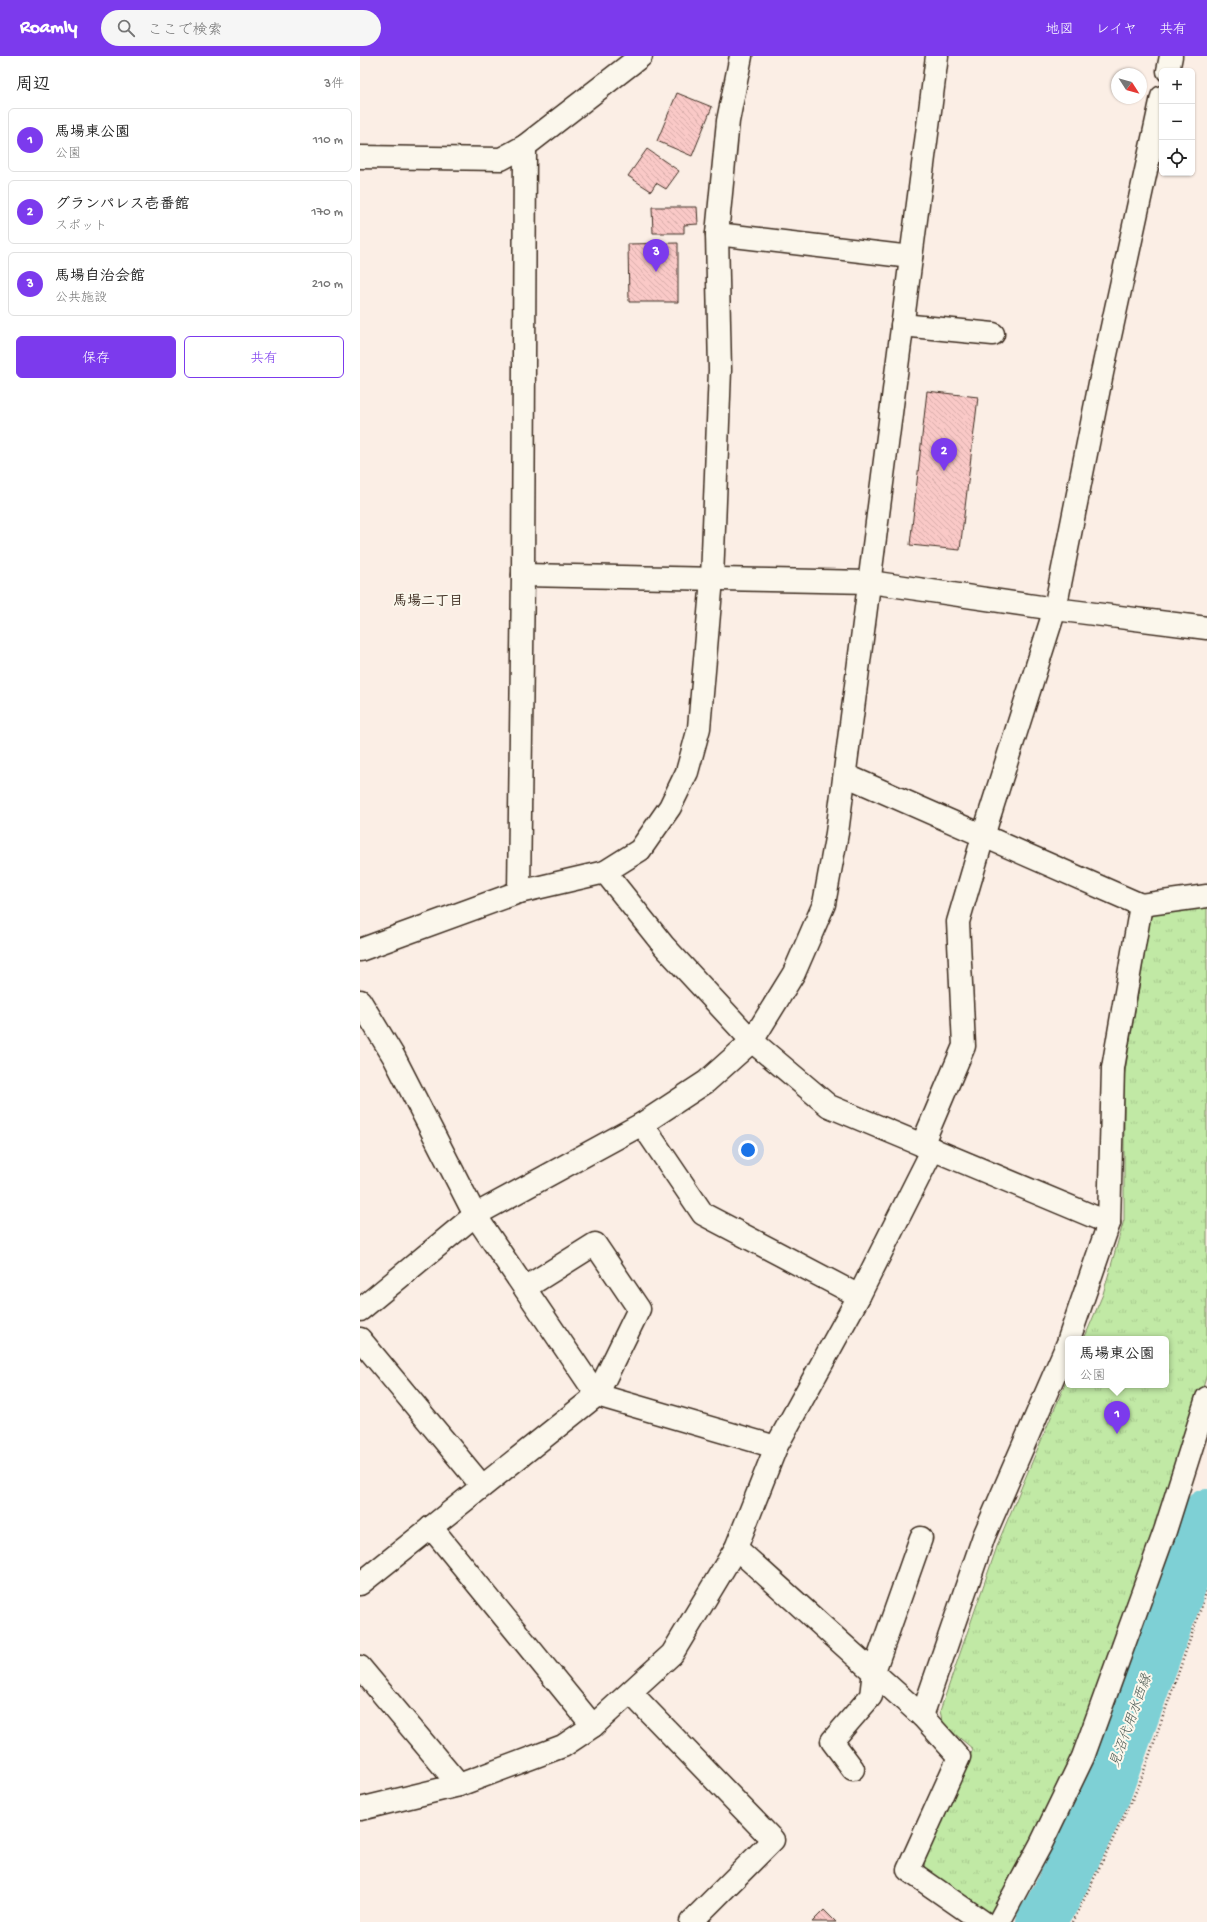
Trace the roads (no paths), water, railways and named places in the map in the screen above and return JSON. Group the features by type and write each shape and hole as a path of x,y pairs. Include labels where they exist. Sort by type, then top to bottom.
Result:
{"street":[{"path":"360,157 501,159 525,146 641,56"},
{"path":"360,950 519,892 605,872 640,850 670,807 687,772 699,728 712,579 720,370 717,234 728,121 741,56"},
{"path":"360,1310 475,1215 642,1124 706,1082 752,1041 794,973 824,904 837,833 938,56"},
{"path":"1169,68 1171,56"},
{"path":"360,1809 459,1785 563,1746 593,1726 631,1693 672,1654 736,1548 776,1448 859,1296 928,1147 964,1046 958,922 983,836 1055,609 1102,373 1161,104"},
{"path":"519,892 523,576 525,146"},
{"path":"717,234 911,257"},
{"path":"902,325 993,334"},
{"path":"523,576 870,582 1055,609 1207,628"},
{"path":"845,775 1140,905 1207,896"},
{"path":"605,872 664,946 752,1041 828,1106 1109,1223"},
{"path":"1070,1336 1109,1223 1113,1068 1140,905"},
{"path":"360,1000 394,1057 475,1215 597,1394 776,1448"},
{"path":"642,1124 703,1214 859,1296"},
{"path":"360,1584 597,1394 639,1310 595,1244 525,1288"},
{"path":"360,1339 482,1486"},
{"path":"922,1716 984,1536 1065,1350"},
{"path":"999,1922 1041,1844 1083,1757 1165,1531 1207,1398"},
{"path":"431,1527 593,1726"},
{"path":"853,1768 832,1741 871,1696 874,1671 920,1538"},
{"path":"736,1548 874,1671 922,1716 959,1757 908,1870 983,1922"},
{"path":"360,1667 459,1785"},
{"path":"631,1693 773,1840 691,1922"}],"waterway":[{"name":"見沼代用水西縁","path":"1041,1922 1056,1897 1106,1793 1207,1514"}],"place":[{"name":"馬場自治会館","path":"656,272"},
{"name":"グランパレス壱番館","path":"944,471"},
{"name":"馬場東公園","path":"1117,1434"}],"district":[{"name":"馬場二丁目","path":"428,602"}]}
